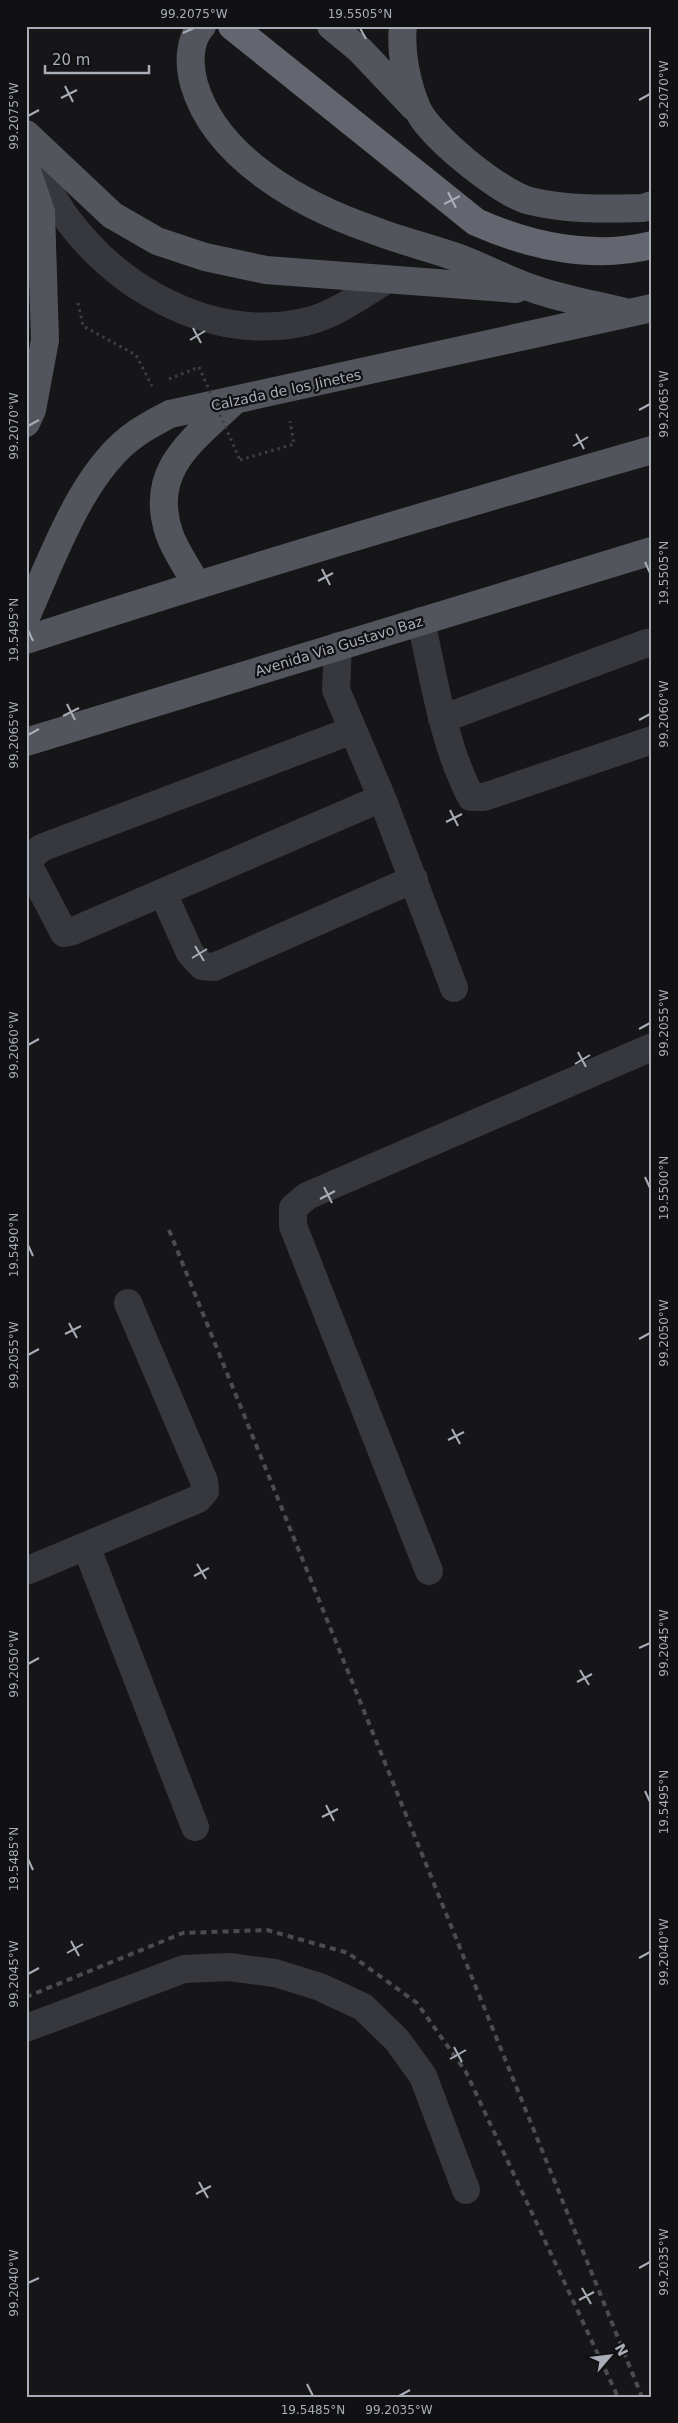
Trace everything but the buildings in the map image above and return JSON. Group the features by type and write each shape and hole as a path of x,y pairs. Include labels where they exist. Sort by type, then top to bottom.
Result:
{"highway":[{"path":"232,26 476,222 508,236 577,250 626,252 652,245"}],"main road":[{"path":"202,26 198,30 191,51 191,74 200,103 222,136 249,164 299,198 371,230 458,258 540,291"},
{"path":"331,26 360,50 417,110 443,141 486,178 528,200 587,210 643,208 652,205"},
{"path":"403,26 404,62 417,110"},
{"path":"26,134 112,215 157,241 205,257 266,270 540,291 641,311"},
{"path":"26,168 41,212 45,340 32,410 26,423"},
{"name":"Calzada de los Jinetes","path":"26,617 77,504 110,457 136,433 170,414 234,402 641,311"},
{"path":"196,584 170,535 163,509 165,482 176,459 234,402"},
{"path":"26,640 196,584 652,450"},
{"name":"Avenida Via Gustavo Baz","path":"26,742 652,551"}],"lane":[{"path":"26,148 67,220 105,262 152,296 204,319 257,327 305,322 336,312 386,280"},
{"path":"421,621 442,719 471,797 484,797 652,740"},
{"path":"442,719 647,643 652,644"},
{"path":"338,646 336,690 382,798 454,988"},
{"path":"353,730 41,848 30,858 30,868 64,933 73,931 163,893 382,798"},
{"path":"163,893 190,953 202,966 214,967 414,879"},
{"path":"429,1571 293,1226 293,1208 307,1196 652,1046"},
{"path":"26,1571 198,1499 204,1492 204,1481 128,1303"},
{"path":"86,1546 195,1827"},
{"path":"26,2028 184,1969 229,1967 275,1973 320,1987 363,2008 397,2040 423,2076 466,2190"}],"path":[{"path":"77,298 82,326 136,355 150,387 158,384"},
{"path":"166,380 199,368 240,460 294,444"}],"railway":[{"path":"169,1230 642,2397"},
{"path":"26,1997 183,1933 267,1930 348,1953 417,2003 466,2072 618,2397"}]}
